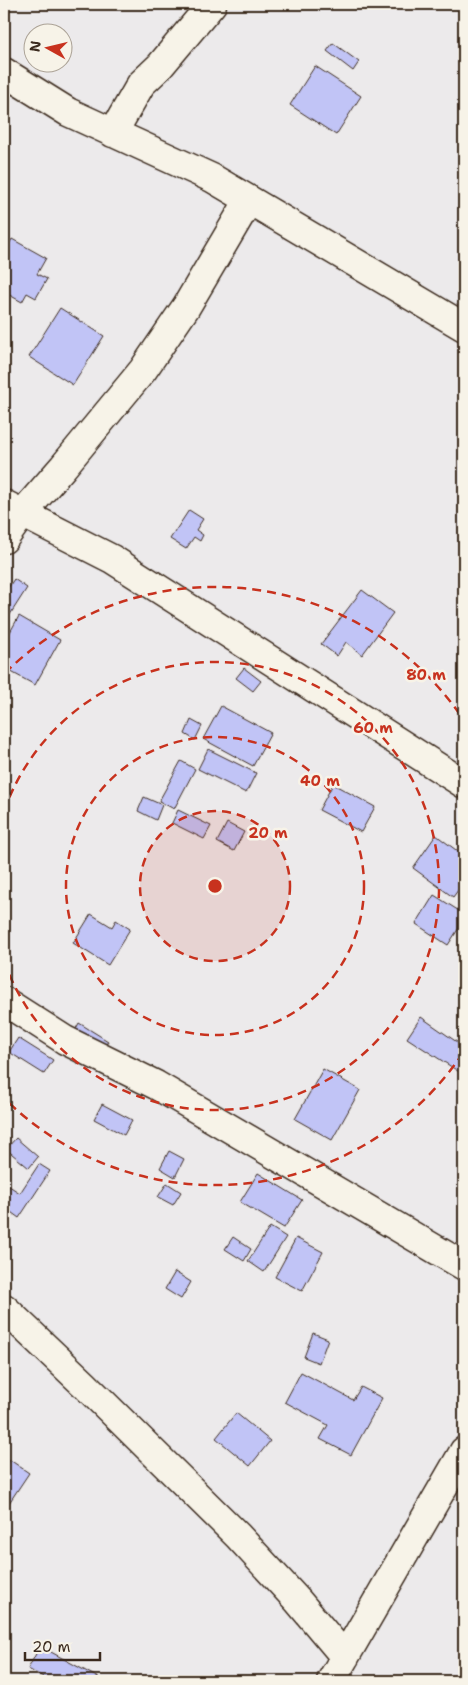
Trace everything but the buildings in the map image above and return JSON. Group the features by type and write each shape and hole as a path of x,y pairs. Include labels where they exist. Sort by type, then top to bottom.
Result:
{"street":[{"path":"113,133 141,84 160,66 212,4"},
{"path":"4,72 68,112 212,178 464,326"},
{"path":"4,539 13,509 63,467 143,370 186,307 249,200"},
{"path":"13,509 70,536 112,559 464,784"},
{"path":"4,1001 65,1040 156,1085 464,1266"},
{"path":"4,1308 238,1536 298,1601 345,1657"},
{"path":"331,1681 464,1451"}]}
